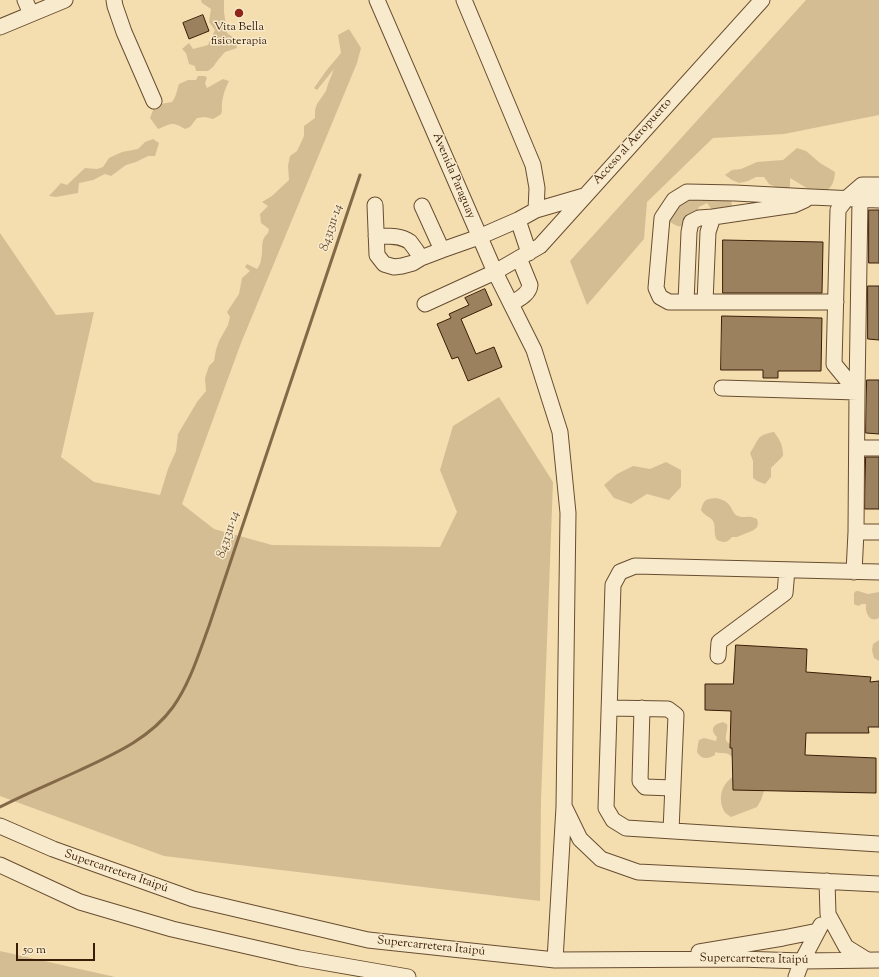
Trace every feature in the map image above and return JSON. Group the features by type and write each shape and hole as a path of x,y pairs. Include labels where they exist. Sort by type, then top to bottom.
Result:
{"street":[{"path":"25,0 31,14"},
{"path":"0,27 65,0"},
{"path":"114,0 124,32 154,101"},
{"name":"Avenida Paraguay","path":"377,0 494,272 534,350 560,432 568,513 564,806 555,960"},
{"path":"464,0 532,165 537,188 536,210"},
{"name":"Acceso al Aeropuerto","path":"425,304 494,272 540,246 762,0"},
{"path":"857,392 834,364 838,210 853,199 862,185 879,185"},
{"path":"836,302 669,302 660,297 656,288 662,218 674,200 687,192 879,200"},
{"path":"732,214 735,193"},
{"path":"375,205 377,255 384,264 394,267 413,263 421,258 442,250 480,238 536,210 584,196"},
{"path":"686,302 689,232 691,222 699,218 794,205 811,197"},
{"path":"853,199 857,392 856,532 854,572"},
{"path":"422,206 442,250"},
{"path":"705,302 708,232 714,217"},
{"path":"511,304 526,294 530,289 518,220"},
{"path":"376,236 392,236 406,240 411,244 421,258"},
{"path":"722,388 857,392"},
{"path":"857,448 879,448"},
{"path":"856,532 879,532"},
{"path":"879,572 635,566 620,572 613,584 606,808 613,820 626,828 879,844"},
{"path":"718,656 719,642 785,593 787,570"},
{"path":"609,708 668,709 676,715 671,831"},
{"path":"642,708 640,781 645,787 673,788"},
{"path":"564,806 580,839 601,859 638,872 879,884"},
{"name":"Supercarretera Itaipú","path":"0,826 53,849 193,899 368,940 555,960 873,960"},
{"path":"0,865 80,902 172,929 299,958 408,977"},
{"path":"827,881 828,914 846,947 873,960"},
{"path":"796,977 802,961 828,914"},
{"path":"626,960 693,952 818,931"}],"shaded area":[{"path":"201,0 224,0 227,33 235,39 237,48 225,52 208,71 196,71 195,66 189,64 186,53 182,49 189,43 193,49 208,45 215,30 209,22 211,9 202,3"},
{"path":"806,0 879,0 879,115 784,134 713,138 647,202 644,239 587,305 570,261"},
{"path":"349,29 361,48 357,63 241,343 182,504 214,529 272,545 440,547 457,512 440,470 453,426 499,397 553,482 541,800 540,901 164,856 0,796 0,233 56,315 94,312 61,457 94,482 160,495 168,469 176,451 178,434 197,402 206,391 205,378 209,366 214,361 219,341 228,325 230,317 227,312 239,294 242,278 250,271 245,267 247,264 257,269 260,263 263,242 269,229 261,223 260,214 268,206 262,202 272,196 289,180 288,166 290,156 297,151 304,136 304,126 315,118 317,104 326,91 334,69 317,90 314,88 341,53 338,35"},
{"path":"198,76 205,76 207,78 205,83 207,88 223,79 229,81 223,96 222,112 220,115 213,119 205,117 197,118 190,127 185,129 172,124 158,129 150,118 155,105 172,102 179,84 188,80 196,80"},
{"path":"153,139 159,143 155,156 148,156 126,165 111,176 105,174 93,180 79,183 78,193 56,197 49,196 61,183 67,185 85,168 97,169 103,167 109,158 122,152 138,149 145,142"},
{"path":"797,148 806,151 820,163 835,172 830,188 814,193 790,178 790,186 787,195 779,194 776,187 769,184 764,177 756,177 739,183 725,175 732,170 741,169 757,162 783,160"},
{"path":"730,196 732,205 729,213 712,210 707,203 699,207 687,227 677,226 670,222 672,213 680,198"},
{"path":"774,432 781,443 783,456 771,468 771,477 765,484 753,478 753,461 750,453 761,437 768,433"},
{"path":"666,462 681,470 681,487 669,500 647,494 631,504 614,498 604,485 617,474 633,466 650,469"},
{"path":"716,498 727,503 736,515 740,517 751,517 757,519 757,527 754,530 737,537 732,537 724,542 717,540 713,521 701,510 706,501"},
{"path":"856,591 868,594 879,592 879,618 874,619 869,617 866,610 866,604 858,606 854,604 854,593"},
{"path":"879,640 879,661 874,658 872,650 873,644"},
{"path":"723,722 727,724 726,739 733,745 734,759 727,754 715,752 715,755 703,758 697,752 699,740 704,738 716,741 717,737 713,732 713,729 717,724"},
{"path":"738,774 762,783 764,791 757,807 731,817 722,807 721,794 724,785"},
{"path":"0,951 115,977 0,977"}],"building":[{"path":"203,15 209,31 189,39 183,23"},
{"path":"869,210 879,210 879,263 869,263"},
{"path":"723,240 823,242 822,293 723,293"},
{"path":"868,286 879,286 879,340 868,339"},
{"path":"485,289 492,305 461,319 476,354 494,347 502,367 468,381 458,357 452,359 437,324 451,318 449,314 469,305 465,298"},
{"path":"722,316 822,318 821,371 778,371 778,378 763,378 763,370 721,370"},
{"path":"867,380 879,380 879,434 866,433"},
{"path":"866,457 879,457 879,509 865,509"},
{"path":"736,645 807,649 806,672 871,677 870,682 879,681 879,727 868,727 869,733 806,733 805,755 876,758 876,793 733,790 732,748 730,748 731,711 705,710 705,684 733,684"}],"waterway":[{"name":"8431311-14","path":"0,807 104,759 130,745 164,718 179,698 194,668 209,626 360,175"}],"place":[{"name":"Vita Bella fisioterapia","path":"239,13"}]}
